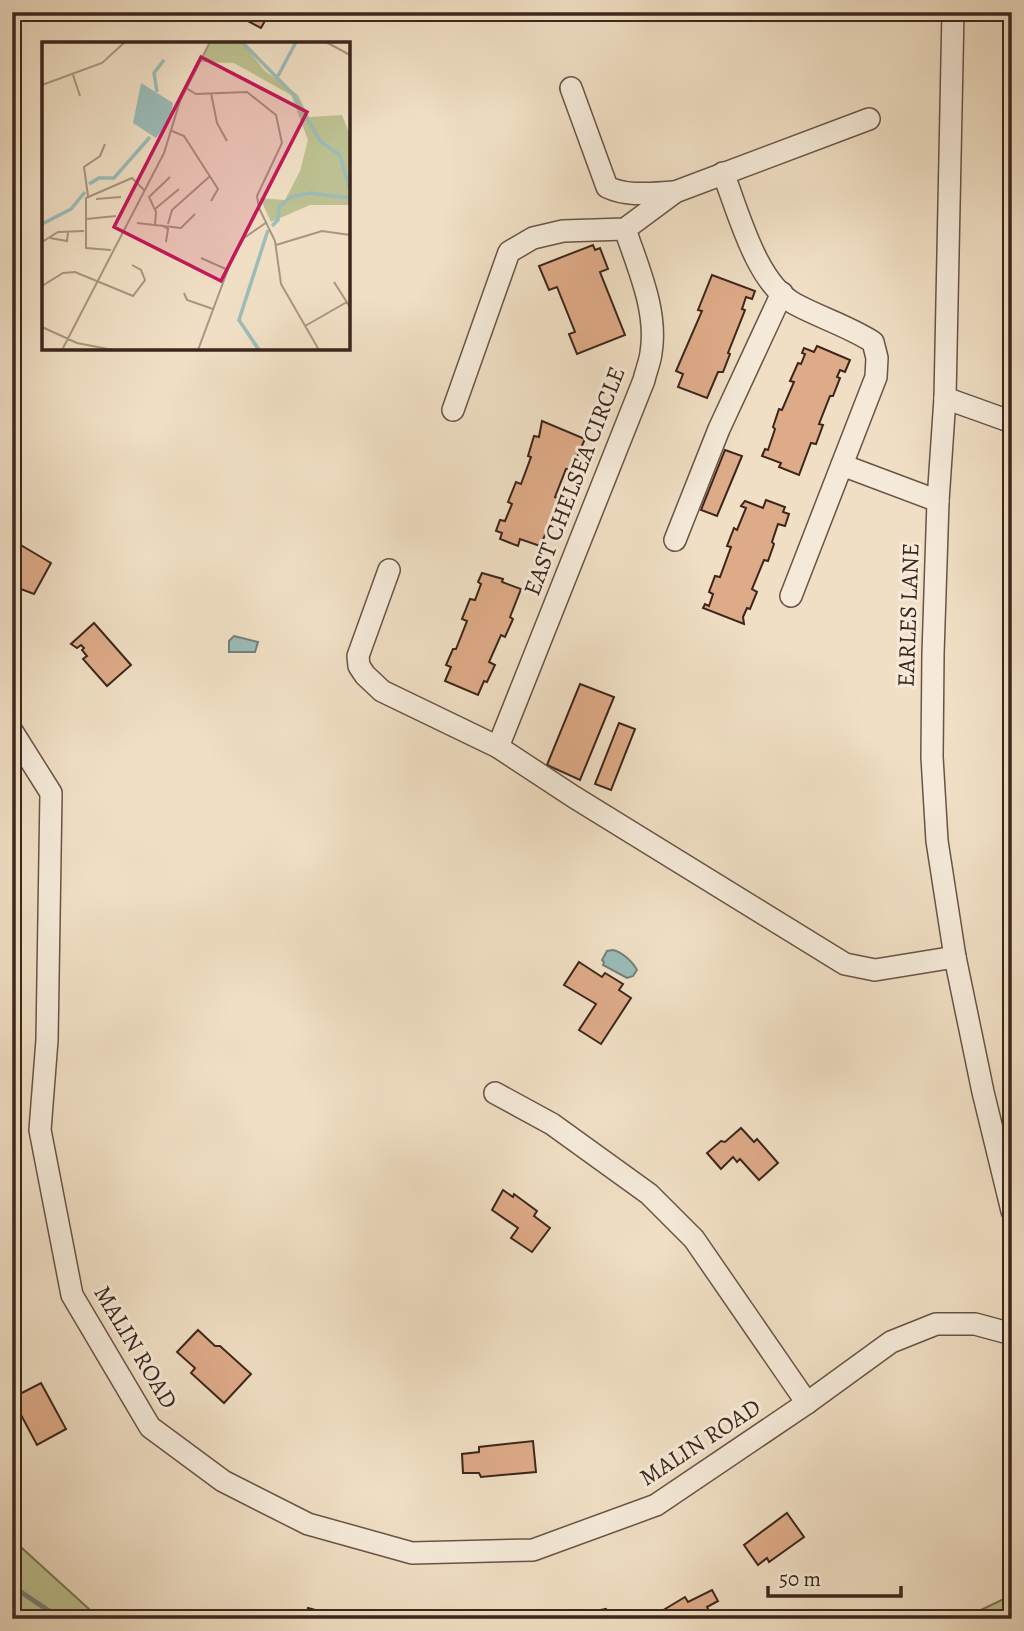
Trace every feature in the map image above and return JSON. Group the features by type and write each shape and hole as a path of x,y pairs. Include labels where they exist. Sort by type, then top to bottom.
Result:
{"street":[{"name":"EARLES LANE","path":"953,12 945,398 938,500 932,757 937,841 955,957 983,1092 1012,1211"},
{"path":"571,88 607,187 629,194 675,192"},
{"path":"453,410 509,252 533,238 562,231 625,229 675,192 869,119"},
{"path":"723,173 755,255 766,275 793,303 873,342 877,358 876,377 791,596"},
{"name":"EAST CHELSEA CIRCLE","path":"498,747 644,380 651,354 652,333 647,294 625,229"},
{"path":"675,540 719,429 782,293"},
{"path":"945,398 1012,422"},
{"path":"842,465 938,500"},
{"path":"389,570 358,656 359,666 371,683 498,747 845,964 875,970 955,957"},
{"name":"MALIN ROAD","path":"12,731 51,793 47,1040 40,1130 72,1295 150,1427 223,1480 308,1524 412,1553 533,1550 656,1505 807,1403 891,1342 936,1324 975,1324 1012,1334"},
{"path":"495,1093 552,1124 649,1194 694,1240 807,1403"}],"green space":[{"path":"12,1539 100,1619 12,1619"},
{"path":"1012,1595 1012,1619 962,1619"}],"water":[{"path":"234,636 258,642 255,652 229,652 229,641"},
{"path":"613,950 633,964 637,970 633,976 627,978 603,965 602,960 607,951"}],"building":[{"path":"231,12 270,12 261,28"},
{"path":"593,245 595,250 600,248 608,269 600,272 625,335 577,354 569,334 575,332 557,287 549,290 539,266"},
{"path":"712,275 755,291 752,299 746,297 742,309 745,310 728,353 730,354 723,372 718,372 707,398 678,387 683,374 676,371 702,311 698,310"},
{"path":"817,346 850,360 845,372 840,370 833,396 830,396 819,424 823,425 816,444 811,443 799,475 779,467 781,463 762,456 765,449 768,450 779,409 782,410 794,382 790,381 798,363 801,364 804,348 814,352"},
{"path":"542,421 585,439 571,470 566,469 555,497 561,500 540,546 520,539 518,546 500,539 502,533 496,531 500,520 505,521 512,504 508,502 516,482 521,484 531,457 528,456 534,436 539,437"},
{"path":"725,450 742,456 717,516 701,510"},
{"path":"766,500 785,507 783,512 789,514 785,526 778,524 768,561 764,560 752,589 757,592 750,609 747,608 743,617 744,624 703,608 705,604 709,606 713,594 709,592 715,576 720,577 731,547 727,546 746,508 741,506 745,501 763,508"},
{"path":"19,544 51,563 34,594 13,586 12,557"},
{"path":"482,573 503,579 502,582 521,589 510,617 513,619 505,637 501,635 489,662 495,665 478,695 445,681 451,667 446,665 453,649 456,649 467,621 462,619 470,599 475,600"},
{"path":"94,623 131,665 107,686 83,659 87,656 82,650 84,648 71,644"},
{"path":"580,684 614,697 580,780 547,765"},
{"path":"619,723 635,729 611,790 595,784"},
{"path":"579,962 602,977 605,973 623,984 619,990 631,998 601,1044 579,1030 596,1004 564,985"},
{"path":"741,1128 754,1142 757,1139 778,1163 759,1180 740,1159 737,1162 733,1157 721,1169 707,1153"},
{"path":"503,1190 513,1197 514,1194 537,1211 534,1216 550,1228 532,1252 511,1238 518,1228 492,1210"},
{"path":"198,1330 251,1374 224,1403 191,1373 195,1368 177,1352"},
{"path":"41,1383 66,1429 37,1445 12,1398"},
{"path":"533,1441 536,1472 481,1477 479,1473 463,1473 462,1454 479,1452 479,1447"},
{"path":"787,1513 804,1537 769,1562 767,1558 758,1565 744,1545"},
{"path":"712,1590 718,1601 707,1607 713,1619 700,1619 698,1615 691,1619 664,1619 660,1612 685,1597 688,1602"},
{"path":"308,1608 345,1618 345,1613 363,1619 305,1619"},
{"path":"606,1609 608,1619 553,1619"}],"waterway":[{"path":"12,1586 61,1619"}]}
